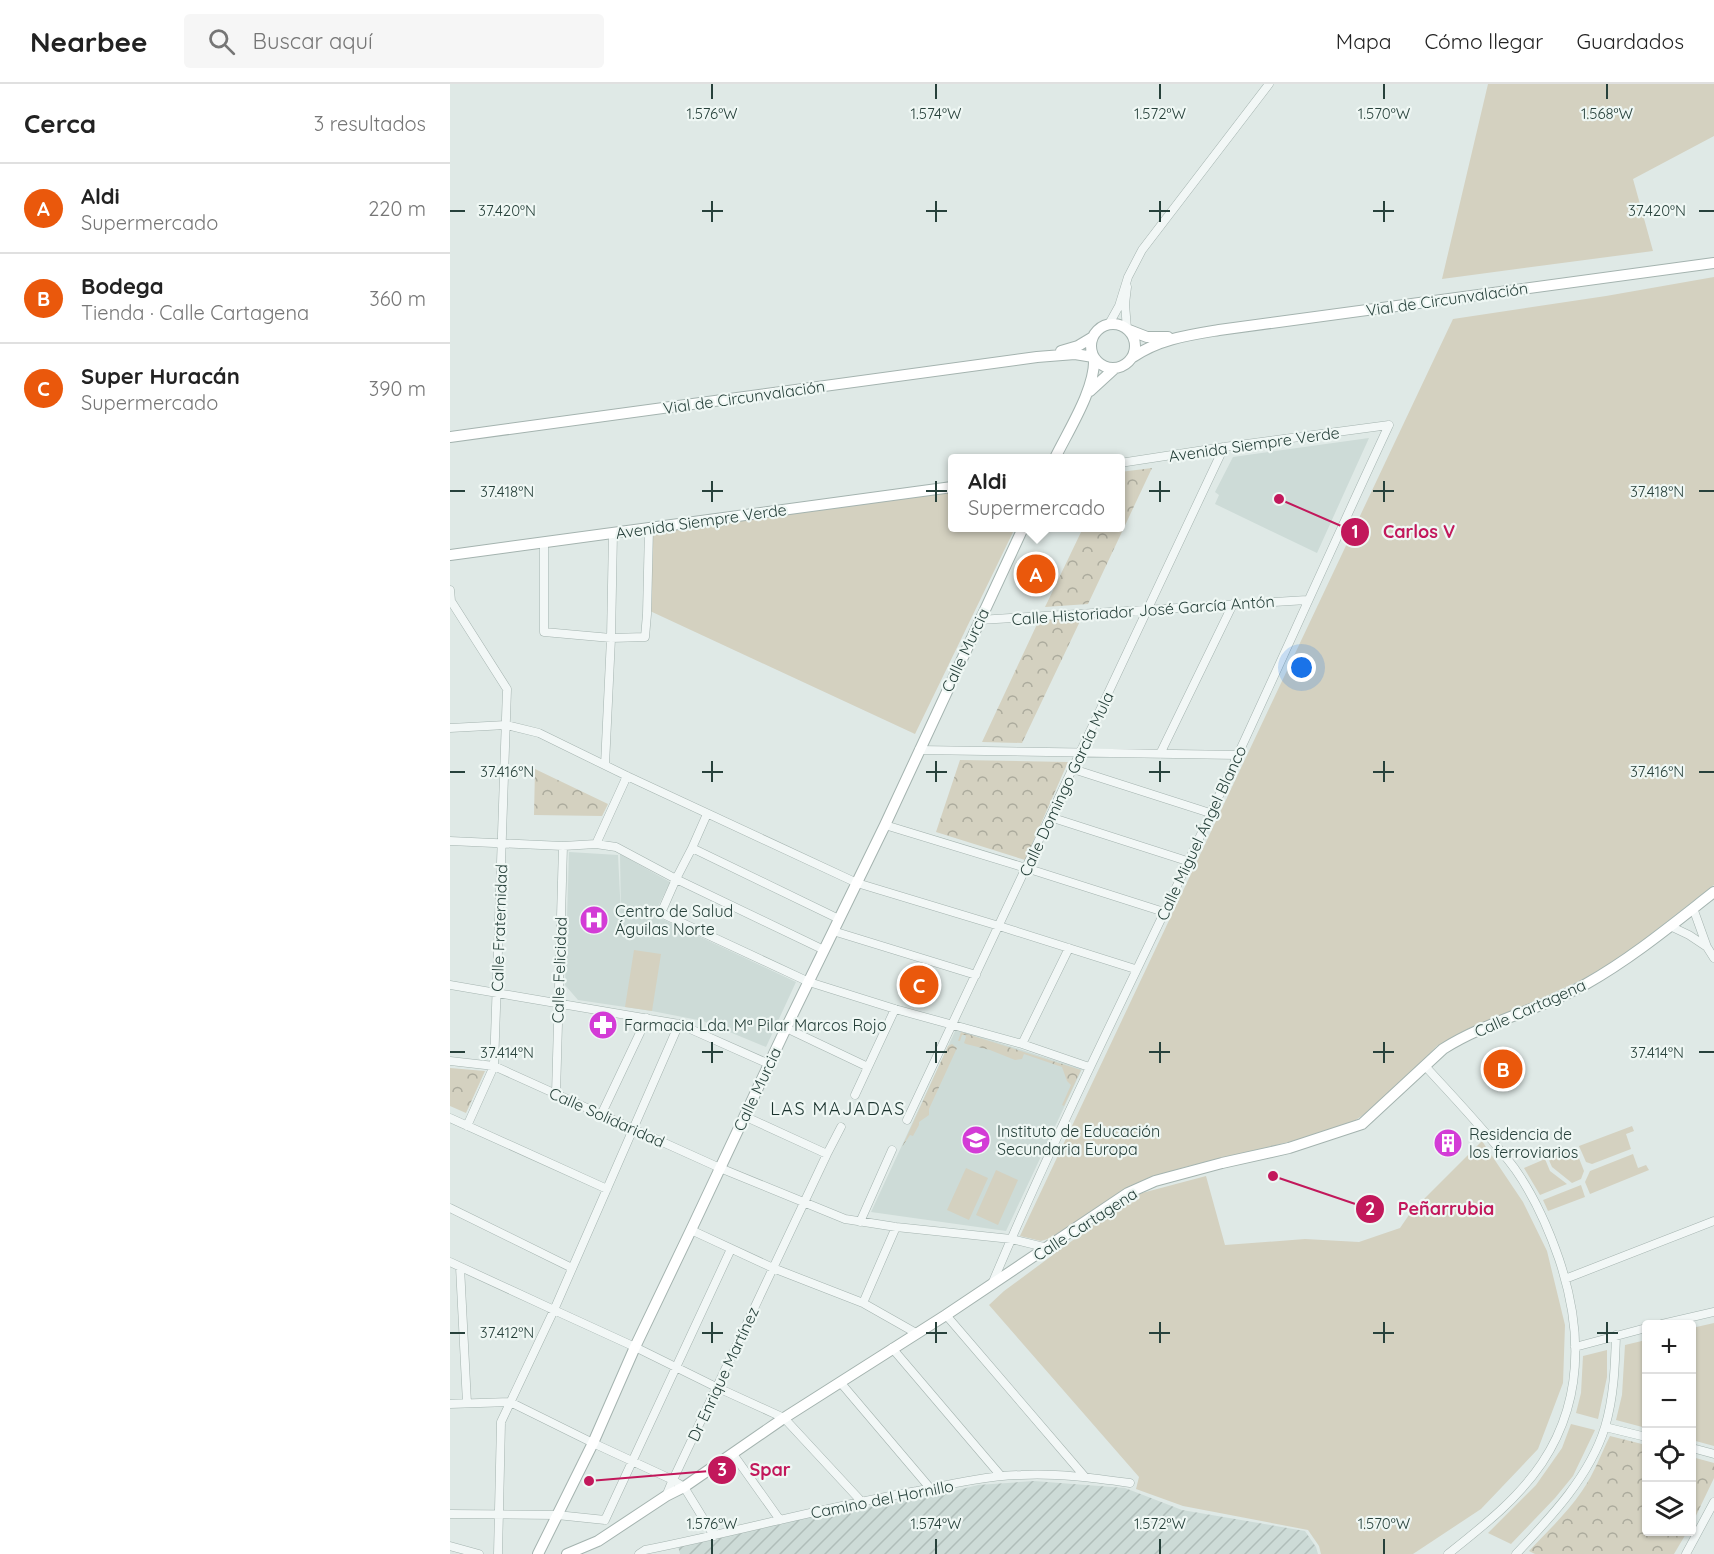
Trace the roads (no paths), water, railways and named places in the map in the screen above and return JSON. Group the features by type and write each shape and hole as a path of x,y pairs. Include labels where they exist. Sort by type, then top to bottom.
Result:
{"main road":[{"name":"Vial de Circunvalación","path":"1128,330 1147,337 1180,337 1714,263"},
{"path":"1057,454 1094,372 1090,346 1093,337 1103,326 1119,324 1128,330 1135,342 1136,349 1133,357 1126,365 1114,369 1084,398"},
{"name":"Vial de Circunvalación","path":"1037,357 1078,346 1093,337"},
{"name":"Vial de Circunvalación","path":"1133,357 1147,348 1180,337"},
{"name":"Vial de Circunvalación","path":"450,437 1037,357 1075,354 1093,357"},
{"path":"1093,357 1103,366 1114,369"},
{"name":"Avenida Siempre Verde","path":"450,555 948,488"},
{"name":"Calle Murcia","path":"538,1554 593,1443 690,1230 885,825 1021,532"},
{"name":"Calle Cartagena","path":"567,1554 598,1541 666,1496 684,1488 784,1418 1141,1187 1222,1163 1289,1148 1362,1124 1443,1049 1458,1040 1585,984 1622,962 1714,892"}],"street":[{"path":"1109,324 1119,306 1128,277 1142,250 1269,84"},
{"path":"1128,277 1125,304 1128,330"},
{"name":"Avenida Siempre Verde","path":"1125,462 1389,425"},
{"name":"Calle Miguel Ángel Blanco","path":"992,1284 1089,1067 1238,755 1389,425"},
{"name":"Calle Domingo García Mula","path":"907,1120 1224,447"},
{"path":"544,542 544,632 611,638 645,638 649,528"},
{"path":"605,765 613,533"},
{"name":"Calle Fraternidad","path":"450,590 452,601 507,689 494,1066 467,1126"},
{"name":"Calle Historiador José García Antón","path":"979,620 1307,600"},
{"path":"1161,754 1233,604"},
{"path":"450,728 506,725 539,733 857,883 1136,969"},
{"path":"919,750 1238,755"},
{"path":"1072,769 1210,813"},
{"path":"596,844 627,776"},
{"path":"707,814 661,913 809,982 895,1009 1022,1044 1089,1067"},
{"path":"1050,817 1187,861"},
{"path":"885,825 1164,912"},
{"path":"450,842 563,846 596,844 616,848 824,950"},
{"name":"Calle Felicidad","path":"555,1094 563,846"},
{"path":"692,848 839,919"},
{"path":"1693,908 1707,947 1714,958"},
{"path":"1670,926 1707,947"},
{"path":"833,931 976,975"},
{"path":"1022,1044 1069,948"},
{"path":"450,985 679,1024 769,1064"},
{"path":"855,1095 895,1009"},
{"path":"601,1115 647,1018"},
{"path":"498,1554 501,1422 554,1310 679,1024"},
{"path":"786,1028 868,1067"},
{"name":"Calle Solidaridad","path":"450,1061 494,1066 720,1168 845,1219 896,1227 1011,1239 1048,1248"},
{"path":"1426,1067 1479,1125 1515,1170 1540,1211 1566,1279 1573,1312 1575,1347 1572,1393 1554,1442 1541,1464 1496,1515 1448,1554"},
{"path":"744,1116 827,1154"},
{"path":"450,1118 607,1189"},
{"name":"Dr Enrique Martínez","path":"666,1496 841,1127"},
{"path":"860,1222 892,1150"},
{"path":"450,1208 572,1268"},
{"path":"1566,1279 1714,1221"},
{"path":"863,1303 896,1227"},
{"path":"690,1230 773,1268 863,1303 916,1333"},
{"path":"608,1533 605,1520 730,1249"},
{"path":"450,1262 784,1418 861,1501"},
{"path":"460,1267 468,1403"},
{"path":"1679,1320 1714,1312"},
{"path":"946,1315 1085,1477"},
{"path":"1575,1347 1642,1329"},
{"path":"1516,1554 1548,1520 1579,1480 1595,1452 1605,1427 1615,1379 1617,1335"},
{"path":"892,1348 1001,1476"},
{"path":"840,1382 930,1488"},
{"path":"450,1404 510,1402 673,1480 684,1488 714,1536"},
{"path":"1605,1427 1642,1436"},
{"path":"1696,1449 1714,1454"},
{"path":"733,1454 780,1520"},
{"name":"Camino del Hornillo","path":"639,1554 645,1550 861,1501 1001,1476 1085,1477 1130,1483"},
{"path":"1686,1554 1714,1502"},
{"path":"450,1514 557,1515 605,1520"},
{"path":"450,1546 479,1554"}],"place":[{"name":"Carlos V","path":"1279,499"},
{"name":"Aldi","path":"1036,574"},
{"name":"Centro de Salud Águilas Norte","path":"594,920"},
{"name":"Super Huracán","path":"919,985"},
{"name":"Farmacia Lda. Mª Pilar Marcos Rojo","path":"603,1025"},
{"name":"Bodega","path":"1503,1069"},
{"name":"Instituto de Educación Secundaria Europa","path":"976,1140"},
{"name":"Residencia de los ferroviarios","path":"1448,1143"},
{"name":"Peñarrubia","path":"1273,1176"},
{"name":"Spar","path":"589,1481"}],"district":[{"name":"LAS MAJADAS","path":"838,1108"}]}
